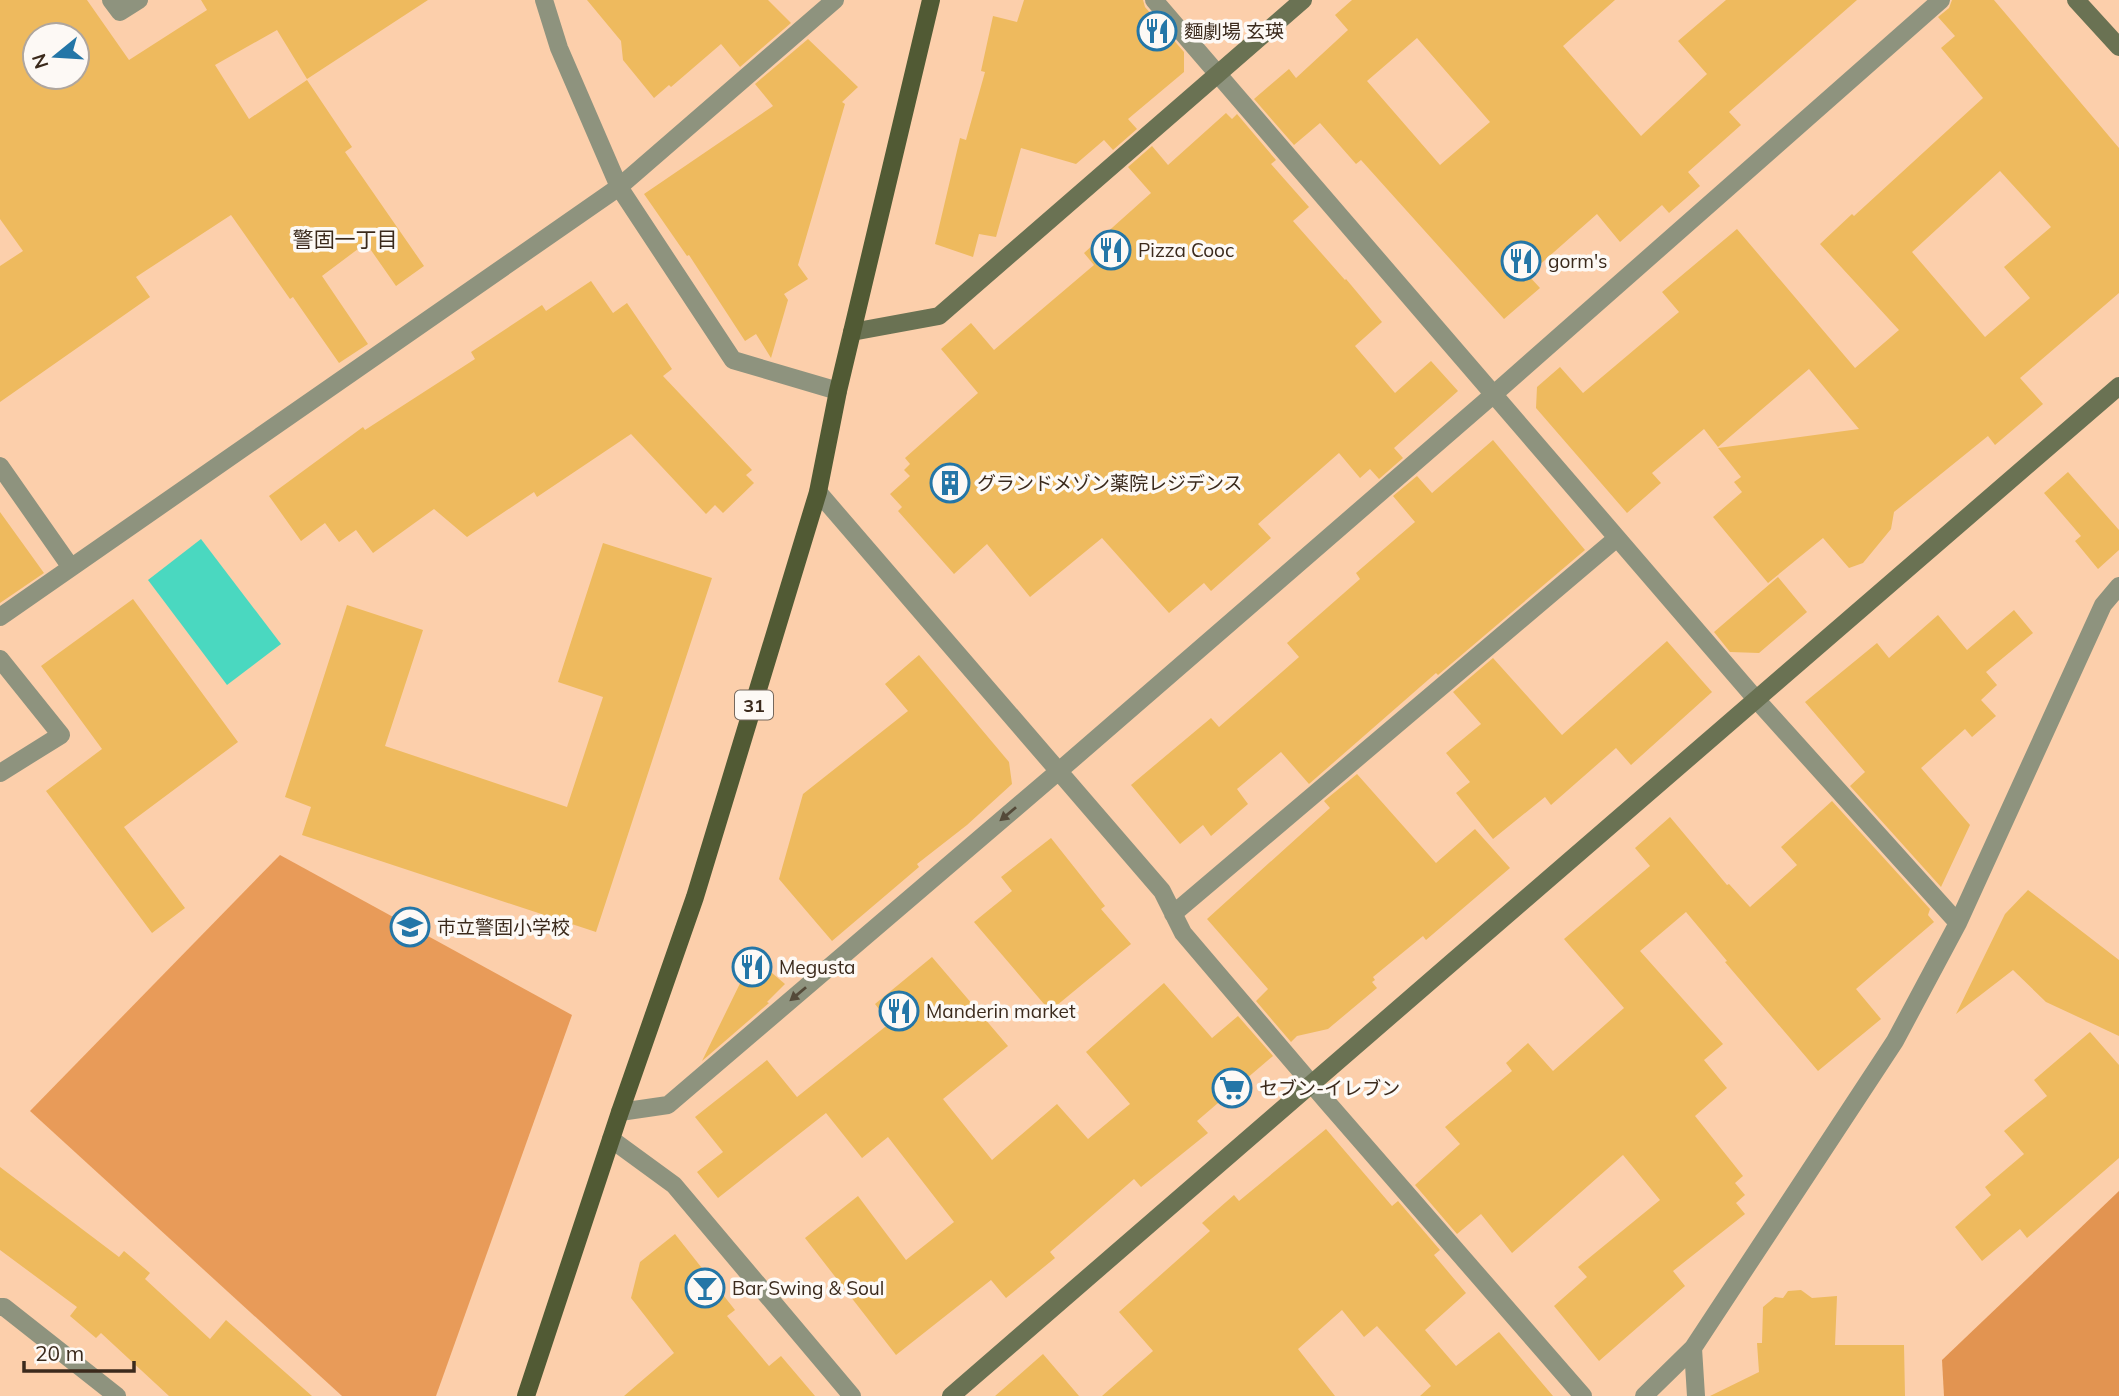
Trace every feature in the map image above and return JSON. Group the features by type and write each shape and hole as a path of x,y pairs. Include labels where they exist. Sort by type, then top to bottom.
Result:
{"main road":[{"name":"31","path":"526,1396 695,897 818,492 838,391 931,0"}],"street":[{"path":"111,0 120,12 139,0"},
{"path":"544,0 559,48 619,187 733,360 838,391"},
{"path":"0,617 69,566 619,187 835,0"},
{"path":"1154,0 1755,698 1958,923"},
{"path":"852,332 939,316 1303,0"},
{"path":"620,1112 668,1105 1060,770 1941,0"},
{"path":"2076,0 2119,47"},
{"path":"951,1396 2119,386"},
{"path":"0,466 69,566"},
{"path":"818,492 1162,891 1183,933 1583,1396"},
{"path":"1173,914 1617,538"},
{"path":"1644,1396 1693,1348 1895,1041 1958,923 2103,605 2119,586"},
{"path":"0,659 61,735 0,773"},
{"path":"611,1139 674,1185 852,1396"},
{"path":"0,1307 4,1307 117,1396"},
{"path":"1693,1348 1696,1396"}],"shaded area":[{"path":"280,855 572,1015 436,1396 342,1396 30,1111"},
{"path":"2119,1191 2119,1396 1944,1396 1942,1360"}],"water":[{"path":"201,539 281,644 227,685 148,580"}],"building":[{"path":"0,0 87,0 129,60 207,10 201,0 428,0 307,79 277,30 215,65 249,119 307,80 352,147 345,152 424,266 396,286 366,243 322,276 368,344 339,363 231,215 136,277 150,297 0,402 0,266 23,251 0,219"},
{"path":"587,0 768,0 791,23 740,67 721,44 671,87 669,85 654,98 623,60 621,41"},
{"path":"1024,0 1143,0 1145,7 1184,52 1184,72 1128,119 1137,129 1113,150 1104,140 1076,164 1021,148 996,237 979,234 973,257 935,244 960,138 966,140 985,72 981,71 993,16 1017,22"},
{"path":"1352,0 1615,0 1563,46 1641,136 1707,74 1678,41 1726,0 1857,0 1729,112 1741,125 1688,172 1700,186 1669,213 1662,205 1620,242 1597,214 1528,275 1540,288 1504,319 1361,160 1356,164 1320,123 1294,145 1254,99 1289,69 1296,78 1348,30 1335,15","holes":["1417,38 1490,122 1440,165 1367,81"]},
{"path":"1952,0 1994,0 2119,148 2119,293 2020,378 2043,404 1995,445 1988,436 1894,512 1891,529 1863,563 1849,568 1823,538 1768,583 1713,517 1742,492 1734,482 1741,477 1718,448 1859,429 1809,369 1718,447 1704,429 1652,473 1661,483 1627,513 1536,408 1537,387 1560,367 1583,393 1679,312 1662,292 1737,229 1855,368 1899,330 1820,244 1983,98 1941,48 1955,36 1938,17 1949,8","holes":["2000,171 2051,227 2004,267 2030,298 1985,337 1912,252"]},
{"path":"808,39 858,87 842,102 845,104 798,265 808,279 784,294 788,300 771,358 756,334 745,341 689,255 687,256 644,194 773,106 755,84"},
{"path":"1226,113 1232,119 1237,114 1276,160 1271,164 1309,207 1293,221 1382,322 1355,346 1395,393 1431,361 1458,391 1394,448 1403,458 1379,479 1370,469 1360,478 1339,453 1258,524 1271,538 1211,591 1204,583 1169,613 1102,538 1030,597 987,544 954,574 898,511 902,507 890,494 910,476 904,470 910,464 905,458 978,393 941,349 971,323 994,350 1094,265 1084,253 1151,193 1128,167 1152,146 1168,165"},
{"path":"591,281 613,313 627,303 672,369 663,376 752,470 746,475 754,483 723,513 715,505 706,514 631,434 537,497 534,492 467,537 434,509 373,553 356,530 339,542 325,523 301,541 269,496 363,427 365,430 475,359 471,352 542,305 546,311"},
{"path":"1493,440 1585,550 1438,675 1436,673 1309,784 1281,752 1237,789 1248,804 1211,836 1203,825 1180,844 1131,785 1211,718 1219,727 1299,657 1287,643 1360,579 1356,573 1415,522 1393,496 1417,476 1432,493"},
{"path":"2068,472 2119,530 2119,550 2098,569 2075,541 2081,536 2044,493"},
{"path":"0,512 44,573 0,603"},
{"path":"603,543 712,578 596,932 302,835 311,807 285,797 347,605 423,630 385,746 567,807 603,697 558,682"},
{"path":"1778,577 1807,612 1759,653 1730,652 1714,632"},
{"path":"133,599 238,742 124,827 185,908 152,933 46,791 102,749 41,666"},
{"path":"2014,610 2033,633 1986,672 1997,685 1981,700 1996,716 1972,737 1965,729 1921,768 1970,825 1941,887 1850,786 1865,772 1805,702 1877,643 1889,658 1938,615 1967,650"},
{"path":"1667,641 1712,692 1631,765 1616,748 1551,805 1545,797 1493,839 1456,793 1470,782 1446,753 1481,724 1453,692 1493,658 1562,735"},
{"path":"919,655 1009,762 1012,784 967,825 917,864 919,867 832,941 779,879 803,794 908,711 885,684"},
{"path":"1357,774 1436,863 1475,829 1510,868 1426,940 1423,936 1373,977 1375,980 1372,982 1377,988 1328,1029 1297,1036 1291,1042 1256,1001 1268,989 1207,919 1330,808 1324,801"},
{"path":"1832,801 1930,909 1928,915 1934,922 1856,989 1881,1019 1818,1071 1686,912 1640,951 1723,1044 1704,1060 1727,1088 1695,1116 1743,1176 1735,1183 1745,1195 1736,1203 1745,1214 1673,1271 1685,1286 1599,1361 1554,1306 1587,1277 1578,1267 1660,1200 1623,1155 1512,1253 1481,1214 1457,1234 1415,1185 1460,1144 1445,1127 1512,1071 1506,1063 1528,1043 1553,1071 1624,1008 1564,939 1650,866 1635,848 1670,817 1727,885 1729,884 1750,907 1797,865 1781,847"},
{"path":"1051,838 1105,906 1101,909 1131,944 1050,1011 974,922 1012,891 1001,877"},
{"path":"2028,890 2119,960 2119,1036 2046,1002 2013,970 1956,1014 2005,914"},
{"path":"753,957 785,984 767,1002 769,1003 702,1061"},
{"path":"932,957 1008,1046 943,1099 992,1160 1057,1104 1088,1139 1130,1104 1086,1052 1164,983 1212,1038 1238,1016 1273,1056 1197,1121 1208,1133 1141,1187 1134,1179 1050,1252 1055,1258 1006,1298 991,1280 896,1355 805,1238 858,1196 906,1260 954,1222 888,1137 862,1158 826,1113 718,1198 697,1172 723,1152 695,1117 767,1060 797,1097 890,1023 875,1004"},
{"path":"2090,1032 2119,1065 2119,1158 2027,1238 2020,1229 1982,1261 1955,1227 1991,1195 1985,1187 2024,1154 2004,1131 2047,1096 2034,1080"},
{"path":"1326,1129 1392,1206 1398,1201 1440,1250 1434,1255 1466,1293 1425,1330 1456,1366 1499,1332 1553,1396 1420,1396 1431,1386 1377,1326 1364,1337 1342,1310 1298,1349 1335,1396 1102,1396 1153,1351 1119,1312 1210,1231 1202,1223 1234,1195 1239,1201"},
{"path":"0,1167 119,1257 124,1251 150,1273 145,1279 210,1339 226,1320 312,1396 169,1396 101,1333 96,1338 70,1316 77,1307 0,1250"},
{"path":"675,1234 735,1310 727,1316 769,1366 781,1356 815,1396 624,1396 674,1353 631,1298 640,1262"},
{"path":"1801,1290 1812,1298 1837,1296 1835,1345 1904,1345 1905,1396 1710,1396 1759,1372 1757,1343 1762,1343 1763,1307 1775,1297 1783,1298 1788,1291"},
{"path":"1043,1354 1079,1396 995,1396"}],"place":[{"name":"麵劇場 玄瑛","path":"1157,31"},
{"name":"Pizza Cooc","path":"1111,250"},
{"name":"gorm's","path":"1521,261"},
{"name":"グランドメゾン薬院レジデンス","path":"950,483"},
{"name":"市立警固小学校","path":"410,927"},
{"name":"Megusta","path":"752,967"},
{"name":"Manderin market","path":"899,1011"},
{"name":"セブン-イレブン","path":"1232,1088"},
{"name":"Bar Swing & Soul","path":"705,1288"}],"district":[{"name":"警固一丁目","path":"345,239"}]}
